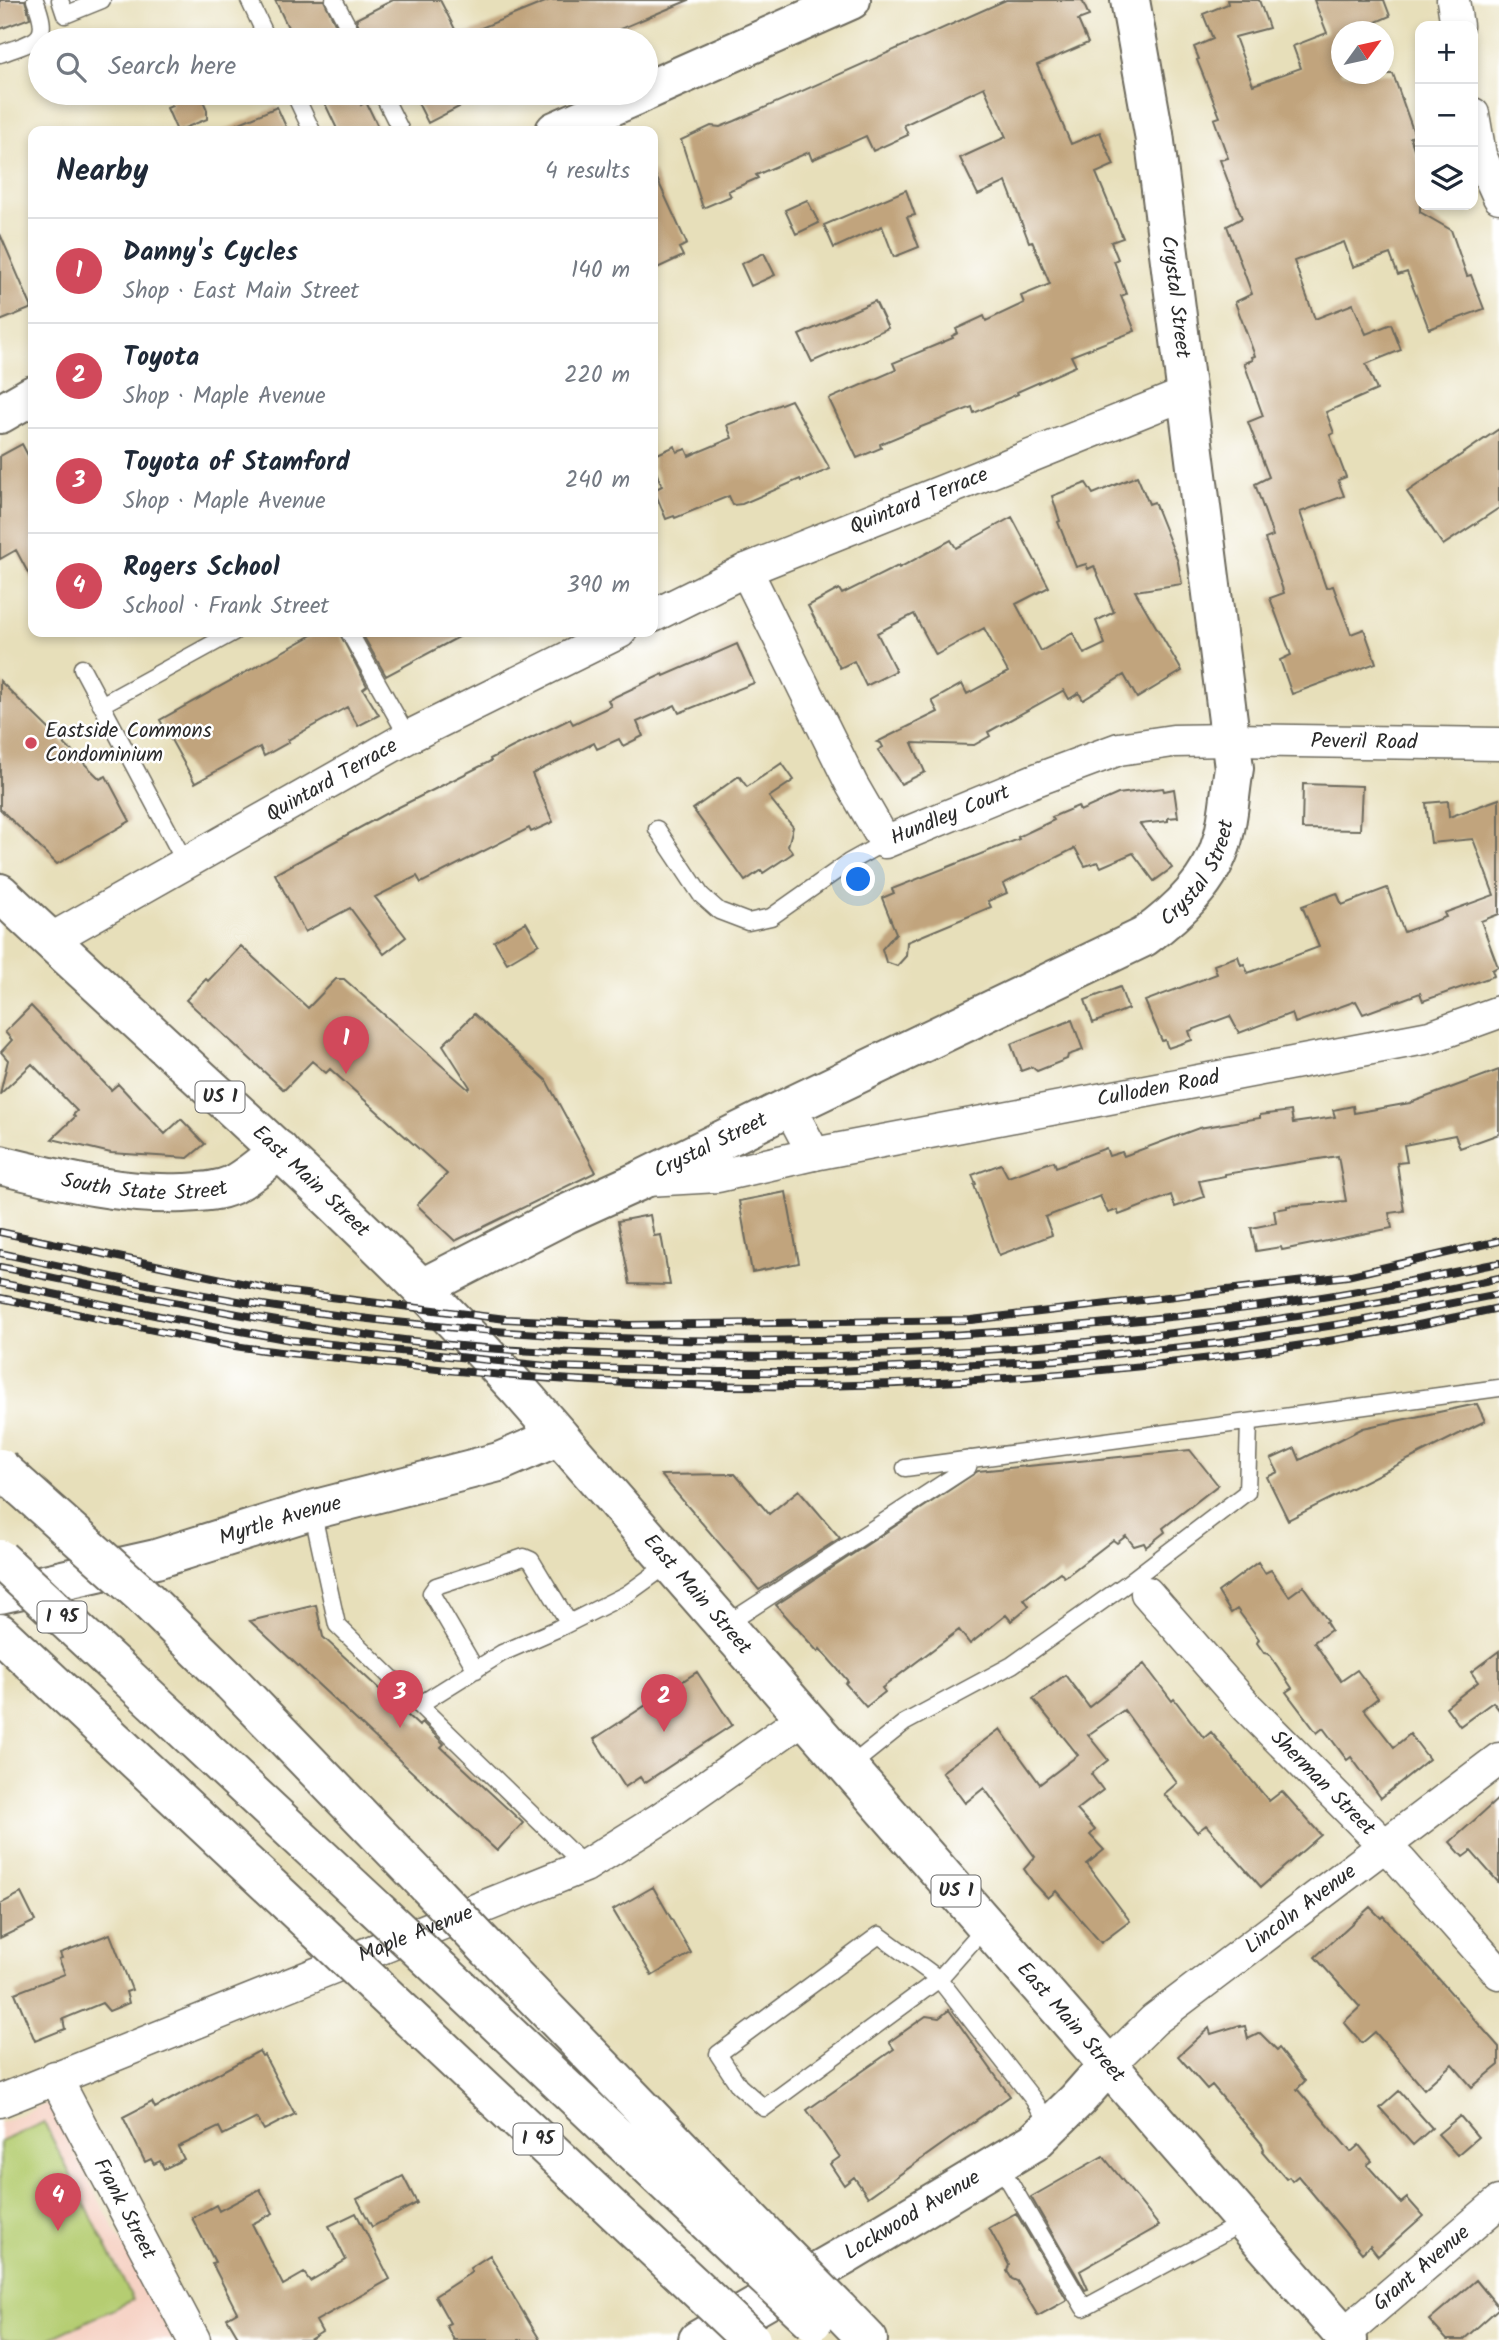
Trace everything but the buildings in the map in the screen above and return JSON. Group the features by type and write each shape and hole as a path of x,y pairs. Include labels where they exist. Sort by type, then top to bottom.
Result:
{"main road":[{"path":"658,86 851,0"},
{"name":"Crystal Street","path":"422,1288 555,1219 1144,937 1192,896 1209,870 1223,839 1234,768 1154,134 1130,0"},
{"path":"566,126 614,105"},
{"path":"0,414 28,399"},
{"name":"East Main Street","path":"0,893 279,1150 458,1323 1346,2337"},
{"name":"South State Street","path":"0,1166 129,1192 198,1192 230,1186 262,1166 279,1150"},
{"name":"Myrtle Avenue","path":"0,1594 156,1559 312,1510 499,1462 559,1436"},
{"path":"0,1468 140,1593 232,1683 489,1950 758,2249 829,2323 868,2340"},
{"name":"I 95","path":"0,1559 441,1970 758,2249"},
{"name":"I 95","path":"0,1633 751,2340"},
{"name":"Lockwood Avenue","path":"698,2340 835,2262 1034,2142 1108,2065"}],"street":[{"path":"1453,0 1456,21"},
{"path":"1478,143 1480,155 1499,197"},
{"name":"Quintard Terrace","path":"658,614 746,570 1188,393"},
{"name":"Hundley Court","path":"746,570 852,785 885,842 1119,748 1172,741 1231,740"},
{"name":"Quintard Terrace","path":"50,940 408,737 610,637"},
{"name":"Peveril Road","path":"1231,740 1499,744"},
{"name":"Culloden Road","path":"639,1181 718,1176 814,1160 1430,1037 1499,1012"},
{"path":"789,1107 814,1160"},
{"name":"Sherman Street","path":"1147,1593 1247,1707 1401,1862 1499,1973"},
{"name":"Maple Avenue","path":"0,2101 585,1866 660,1819 805,1717"},
{"name":"Lincoln Avenue","path":"1108,2065 1140,2031 1499,1759"},
{"name":"Frank Street","path":"55,2077 194,2340"},
{"name":"Grant Avenue","path":"1346,2337 1499,2202"}],"lane":[{"path":"36,0 43,21 42,28"},
{"path":"60,0 65,15 102,0"},
{"path":"249,0 262,28"},
{"path":"334,0 349,28"},
{"path":"0,54 28,43"},
{"path":"300,105 310,126"},
{"path":"388,105 398,126"},
{"path":"101,705 225,637"},
{"path":"352,637 408,737"},
{"path":"82,668 186,864"},
{"path":"657,829 701,895 719,911 748,922 771,917 849,862 885,842"},
{"path":"905,1468 1499,1388"},
{"path":"848,1768 904,1723 1012,1665 1125,1585 1247,1492 1249,1422"},
{"path":"724,1626 968,1467 970,1459"},
{"path":"312,1510 337,1625 585,1866"},
{"path":"476,1670 431,1593 436,1586 524,1557 531,1560 569,1623"},
{"path":"419,1705 502,1653 627,1594 670,1563"},
{"path":"986,1926 939,1979 764,2108 739,2087 718,2054 879,1935 939,1979 1051,2126"},
{"path":"999,2164 1084,2308 1244,2222"}],"shaded area":[{"path":"48,2103 173,2340 0,2340 0,2123"}],"green space":[{"path":"44,2122 133,2300 47,2340 3,2340 0,2335 0,2142"}],"railway":[{"path":"0,1232 274,1290 506,1319 629,1325 971,1320 1347,1276 1499,1241"},
{"path":"0,1253 207,1295 377,1320 579,1336 782,1341 985,1333 1222,1311 1324,1297 1499,1263"},
{"path":"0,1267 252,1317 404,1340 548,1352 793,1357 996,1349 1199,1330 1300,1316 1499,1278"},
{"path":"0,1283 291,1340 557,1367 720,1372 816,1372 1056,1360 1220,1343 1360,1321 1499,1294"},
{"path":"0,1298 223,1344 280,1352 498,1375 622,1383 746,1386 994,1379 1118,1368 1242,1354 1365,1335 1499,1308"}],"place":[{"name":"Eastside Commons Condominium","path":"31,743"},
{"name":"Danny's Cycles","path":"346,1074"},
{"name":"Toyota of Stamford","path":"400,1728"},
{"name":"Toyota","path":"664,1732"},
{"name":"Rogers School","path":"58,2231"}]}
